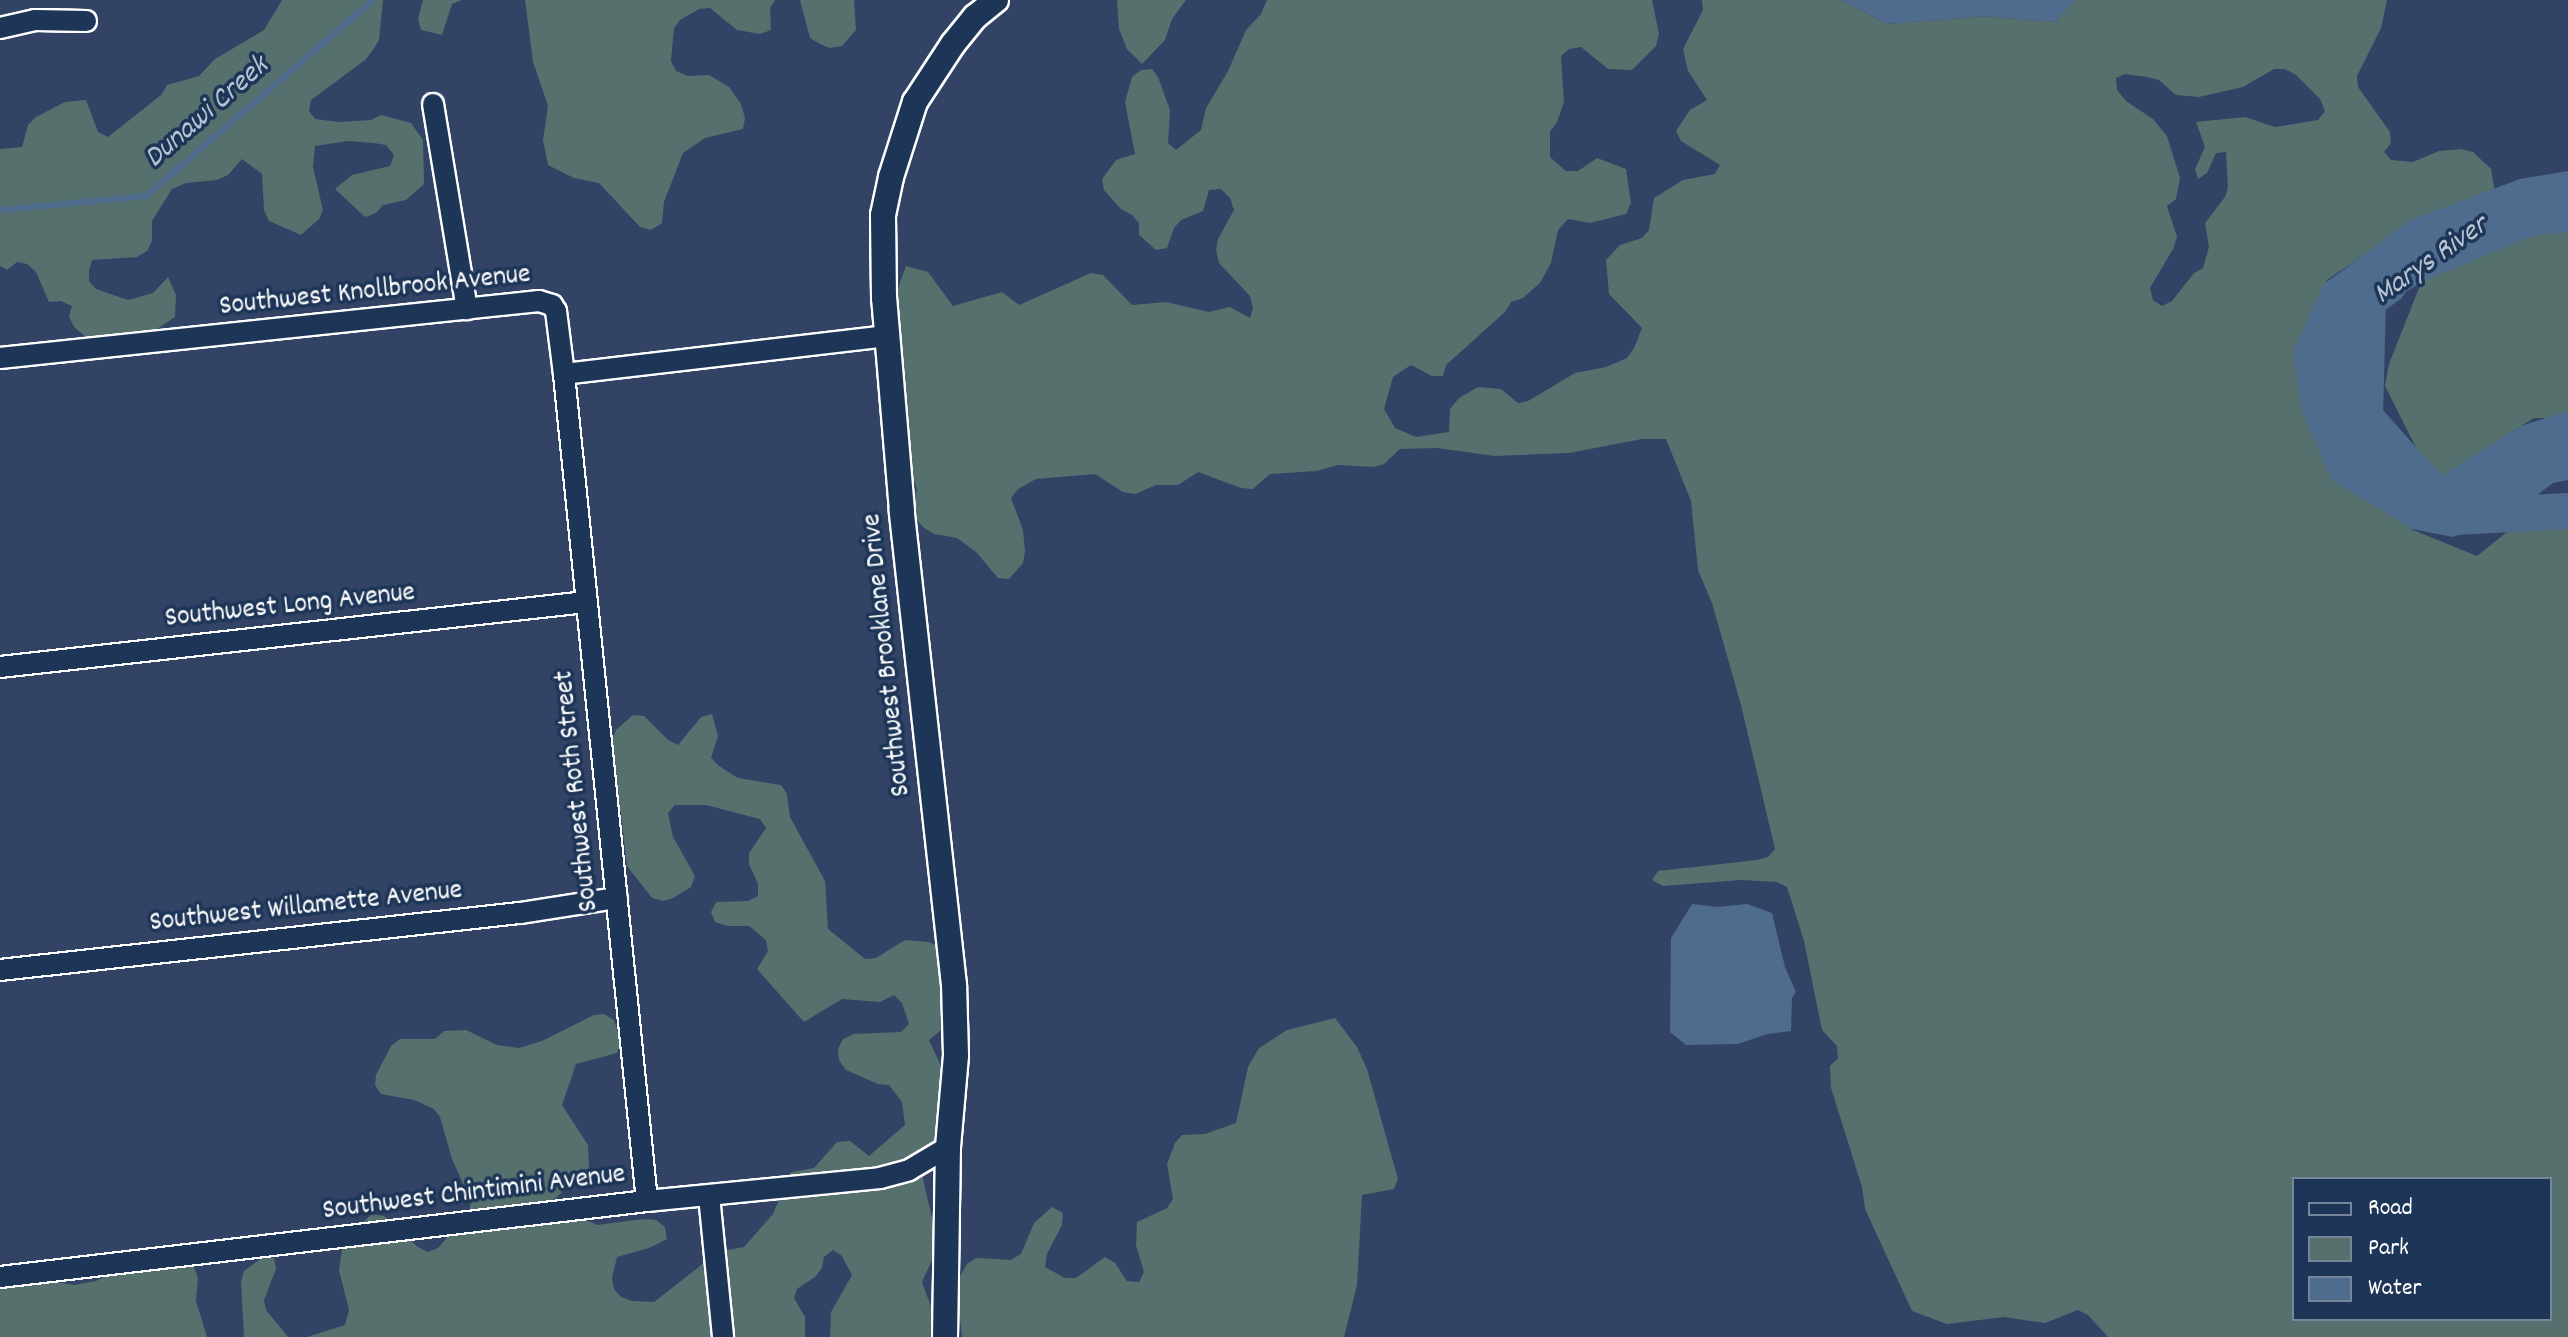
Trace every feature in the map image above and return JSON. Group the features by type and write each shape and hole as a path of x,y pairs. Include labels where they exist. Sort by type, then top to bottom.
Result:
{"street":[{"name":"Southwest Brooklane Drive","path":"945,1337 948,1147 956,1055 954,985 902,511 888,336 883,215 915,102 940,61 975,17 996,0"},
{"path":"0,28 35,20 86,21"},
{"path":"433,104 467,309"},
{"name":"Southwest Knollbrook Avenue","path":"0,358 539,301 552,305 556,311 564,374"},
{"path":"564,374 888,336"},
{"name":"Southwest Roth Street","path":"564,374 647,1201"},
{"name":"Southwest Long Avenue","path":"0,667 586,602"},
{"name":"Southwest Willamette Avenue","path":"0,970 520,913 617,898"},
{"name":"Southwest Chintimini Avenue","path":"0,1277 647,1201 880,1178 909,1170 948,1147"},
{"path":"709,1196 723,1337"}],"green space":[{"path":"282,0 383,0 379,40 373,50 365,60 311,100 309,111 315,119 338,122 371,120 381,115 411,123 423,140 424,184 406,200 383,205 376,213 365,217 335,189 352,175 390,166 394,155 386,145 374,143 348,141 315,146 313,167 323,210 319,219 301,235 269,221 264,210 262,174 242,159 228,175 217,180 186,183 172,189 152,221 152,241 147,251 137,257 92,260 89,281 96,289 128,300 153,293 168,277 176,295 175,317 157,329 104,346 93,343 74,327 69,316 72,306 61,301 49,302 36,272 27,264 17,262 7,270 0,266 0,149 22,147 28,125 36,117 65,102 86,100 98,132 108,137 161,95 167,85 199,76 215,59 264,30"},
{"path":"423,0 462,0 452,4 442,35 421,30 418,19"},
{"path":"525,0 775,0 770,8 771,30 760,34 737,30 710,8 699,9 680,20 674,28 671,61 676,71 688,76 709,75 729,87 741,104 745,118 743,129 705,138 683,153 664,202 662,223 651,230 640,227 599,183 574,178 548,165 543,140 548,106 533,62"},
{"path":"800,0 854,0 856,30 842,46 830,48 820,44 810,38"},
{"path":"1117,0 1186,0 1172,19 1165,40 1142,64 1127,49 1119,29"},
{"path":"1267,0 1652,0 1659,34 1656,46 1632,70 1608,69 1581,47 1569,49 1561,56 1564,102 1550,132 1550,157 1566,171 1578,171 1597,158 1626,169 1631,203 1626,214 1590,223 1568,219 1558,230 1551,263 1540,283 1523,298 1511,302 1505,312 1446,365 1443,376 1432,376 1411,365 1393,377 1384,409 1395,428 1416,437 1449,432 1450,409 1459,398 1478,387 1501,389 1518,403 1528,401 1575,373 1606,367 1627,358 1634,348 1642,328 1609,294 1606,260 1620,245 1642,238 1649,230 1654,198 1683,180 1715,174 1720,165 1681,141 1676,131 1690,110 1707,100 1688,71 1683,49 1703,10 1702,0 1842,0 1887,24 1985,16 2055,22 2074,0 2387,0 2381,28 2357,76 2358,87 2390,132 2391,143 2384,152 2391,160 2413,162 2439,151 2461,149 2473,152 2491,169 2497,205 2383,242 2327,280 2323,293 2372,497 2413,530 2477,556 2532,512 2552,505 2568,506 2568,1337 2108,1337 2088,1315 2078,1310 2045,1323 2004,1317 1947,1324 1912,1311 1865,1209 1862,1187 1831,1088 1830,1066 1838,1058 1837,1046 1822,1030 1804,941 1787,887 1777,882 1741,880 1663,886 1652,880 1658,871 1757,860 1768,857 1775,849 1741,705 1712,603 1698,570 1691,501 1666,439 1642,439 1569,453 1495,456 1437,448 1400,449 1384,464 1374,467 1338,465 1316,471 1270,474 1253,489 1241,488 1198,472 1178,485 1156,485 1135,494 1123,492 1095,474 1036,479 1018,489 1011,498 1023,530 1025,551 1023,563 1009,579 998,578 976,552 957,538 934,534 924,528 909,511 917,490 901,434 895,297 906,266 928,272 953,306 1002,292 1019,305 1091,273 1103,275 1132,305 1166,302 1209,312 1230,307 1250,318 1253,308 1250,296 1219,263 1216,250 1218,239 1234,210 1230,198 1221,189 1209,190 1203,211 1181,220 1174,228 1167,248 1156,250 1139,235 1139,223 1104,190 1102,179 1116,160 1135,154 1125,102 1132,77 1141,70 1152,69 1158,77 1170,110 1168,143 1176,150 1201,130 1206,108 1228,71 1246,30 1261,14","holes":["2274,69 2285,69 2296,75 2320,99 2325,111 2318,120 2275,127 2245,117 2196,122 2205,147 2195,169 2198,179 2207,173 2216,153 2226,152 2228,187 2225,197 2205,223 2209,247 2203,268 2194,273 2172,301 2162,306 2153,300 2150,288 2177,237 2167,206 2176,199 2180,178 2167,136 2153,119 2126,101 2117,90 2116,78 2125,74 2147,77 2159,80 2176,95 2199,97 2243,87"]},
{"path":"2568,215 2568,418 2534,418 2505,436 2499,471 2433,481 2385,386 2389,364 2421,283 2436,268"},
{"path":"712,714 718,736 711,758 738,778 781,785 787,794 790,817 825,881 828,929 865,959 876,958 905,940 929,942 940,947 947,1025 929,1040 948,1081 953,1120 920,1166 937,1249 922,1282 942,1337 830,1337 831,1312 852,1275 842,1256 833,1250 824,1257 822,1268 815,1277 797,1289 794,1298 805,1317 805,1337 307,1337 345,1325 349,1310 339,1270 342,1250 353,1231 372,1214 384,1216 418,1247 428,1252 438,1248 469,1213 471,1201 452,1159 440,1117 434,1109 414,1100 381,1094 375,1085 376,1075 391,1046 400,1039 435,1039 444,1031 466,1030 497,1045 519,1048 542,1041 594,1015 604,1014 614,1020 621,1042 617,1053 576,1064 562,1105 588,1145 589,1168 550,1203 597,1225 644,1219 656,1220 665,1227 667,1239 617,1257 612,1278 614,1289 621,1297 632,1301 654,1302 718,1252 744,1247 773,1214 791,1172 814,1168 837,1142 850,1141 869,1156 905,1125 902,1102 889,1085 878,1084 846,1070 839,1060 838,1049 843,1039 854,1034 901,1032 909,1024 902,1003 894,995 880,1002 842,999 804,1022 757,969 768,951 766,940 749,926 727,926 715,922 711,912 716,902 748,901 758,896 758,884 749,864 749,853 766,828 760,819 706,805 675,805 668,813 673,837 695,876 691,887 673,898 663,901 652,898 627,866 621,813 608,782 608,750 616,730 633,715 644,716 668,740 678,745 701,717"},
{"path":"1335,1018 1357,1047 1367,1069 1398,1179 1394,1189 1362,1195 1357,1285 1344,1337 962,1337 956,1283 967,1264 976,1258 1011,1260 1021,1254 1034,1223 1052,1207 1063,1213 1062,1225 1047,1254 1045,1267 1065,1278 1076,1278 1105,1257 1115,1263 1127,1281 1139,1282 1144,1272 1136,1245 1137,1222 1167,1208 1173,1199 1167,1164 1175,1143 1182,1135 1205,1134 1236,1123 1248,1067 1259,1048 1287,1030"},
{"path":"262,1258 274,1258 276,1269 264,1300 266,1310 288,1337 244,1337 241,1282 244,1271"},
{"path":"185,1261 194,1267 198,1278 196,1301 207,1337 0,1337 0,1287 18,1279 29,1277 74,1285 96,1281 127,1264"}],"water":[{"path":"1842,0 2074,0 2055,22 1985,16 1887,24"},
{"path":"2568,171 2568,232 2532,236 2428,279 2382,305 2364,328 2358,399 2370,445 2398,471 2435,480 2521,426 2568,411 2568,480 2553,483 2504,520 2453,537 2412,529 2332,480 2302,411 2293,352 2324,284 2411,220 2520,179"},
{"path":"1692,904 1717,907 1747,904 1772,913 1785,967 1796,992 1792,998 1791,1031 1767,1034 1738,1044 1686,1045 1670,1032 1671,938"}],"waterway":[{"name":"Dunawi Creek","path":"0,210 146,196 373,0"},
{"name":"Marys River","path":"2388,286 2368,300 2365,417 2454,517 2568,511"}]}
